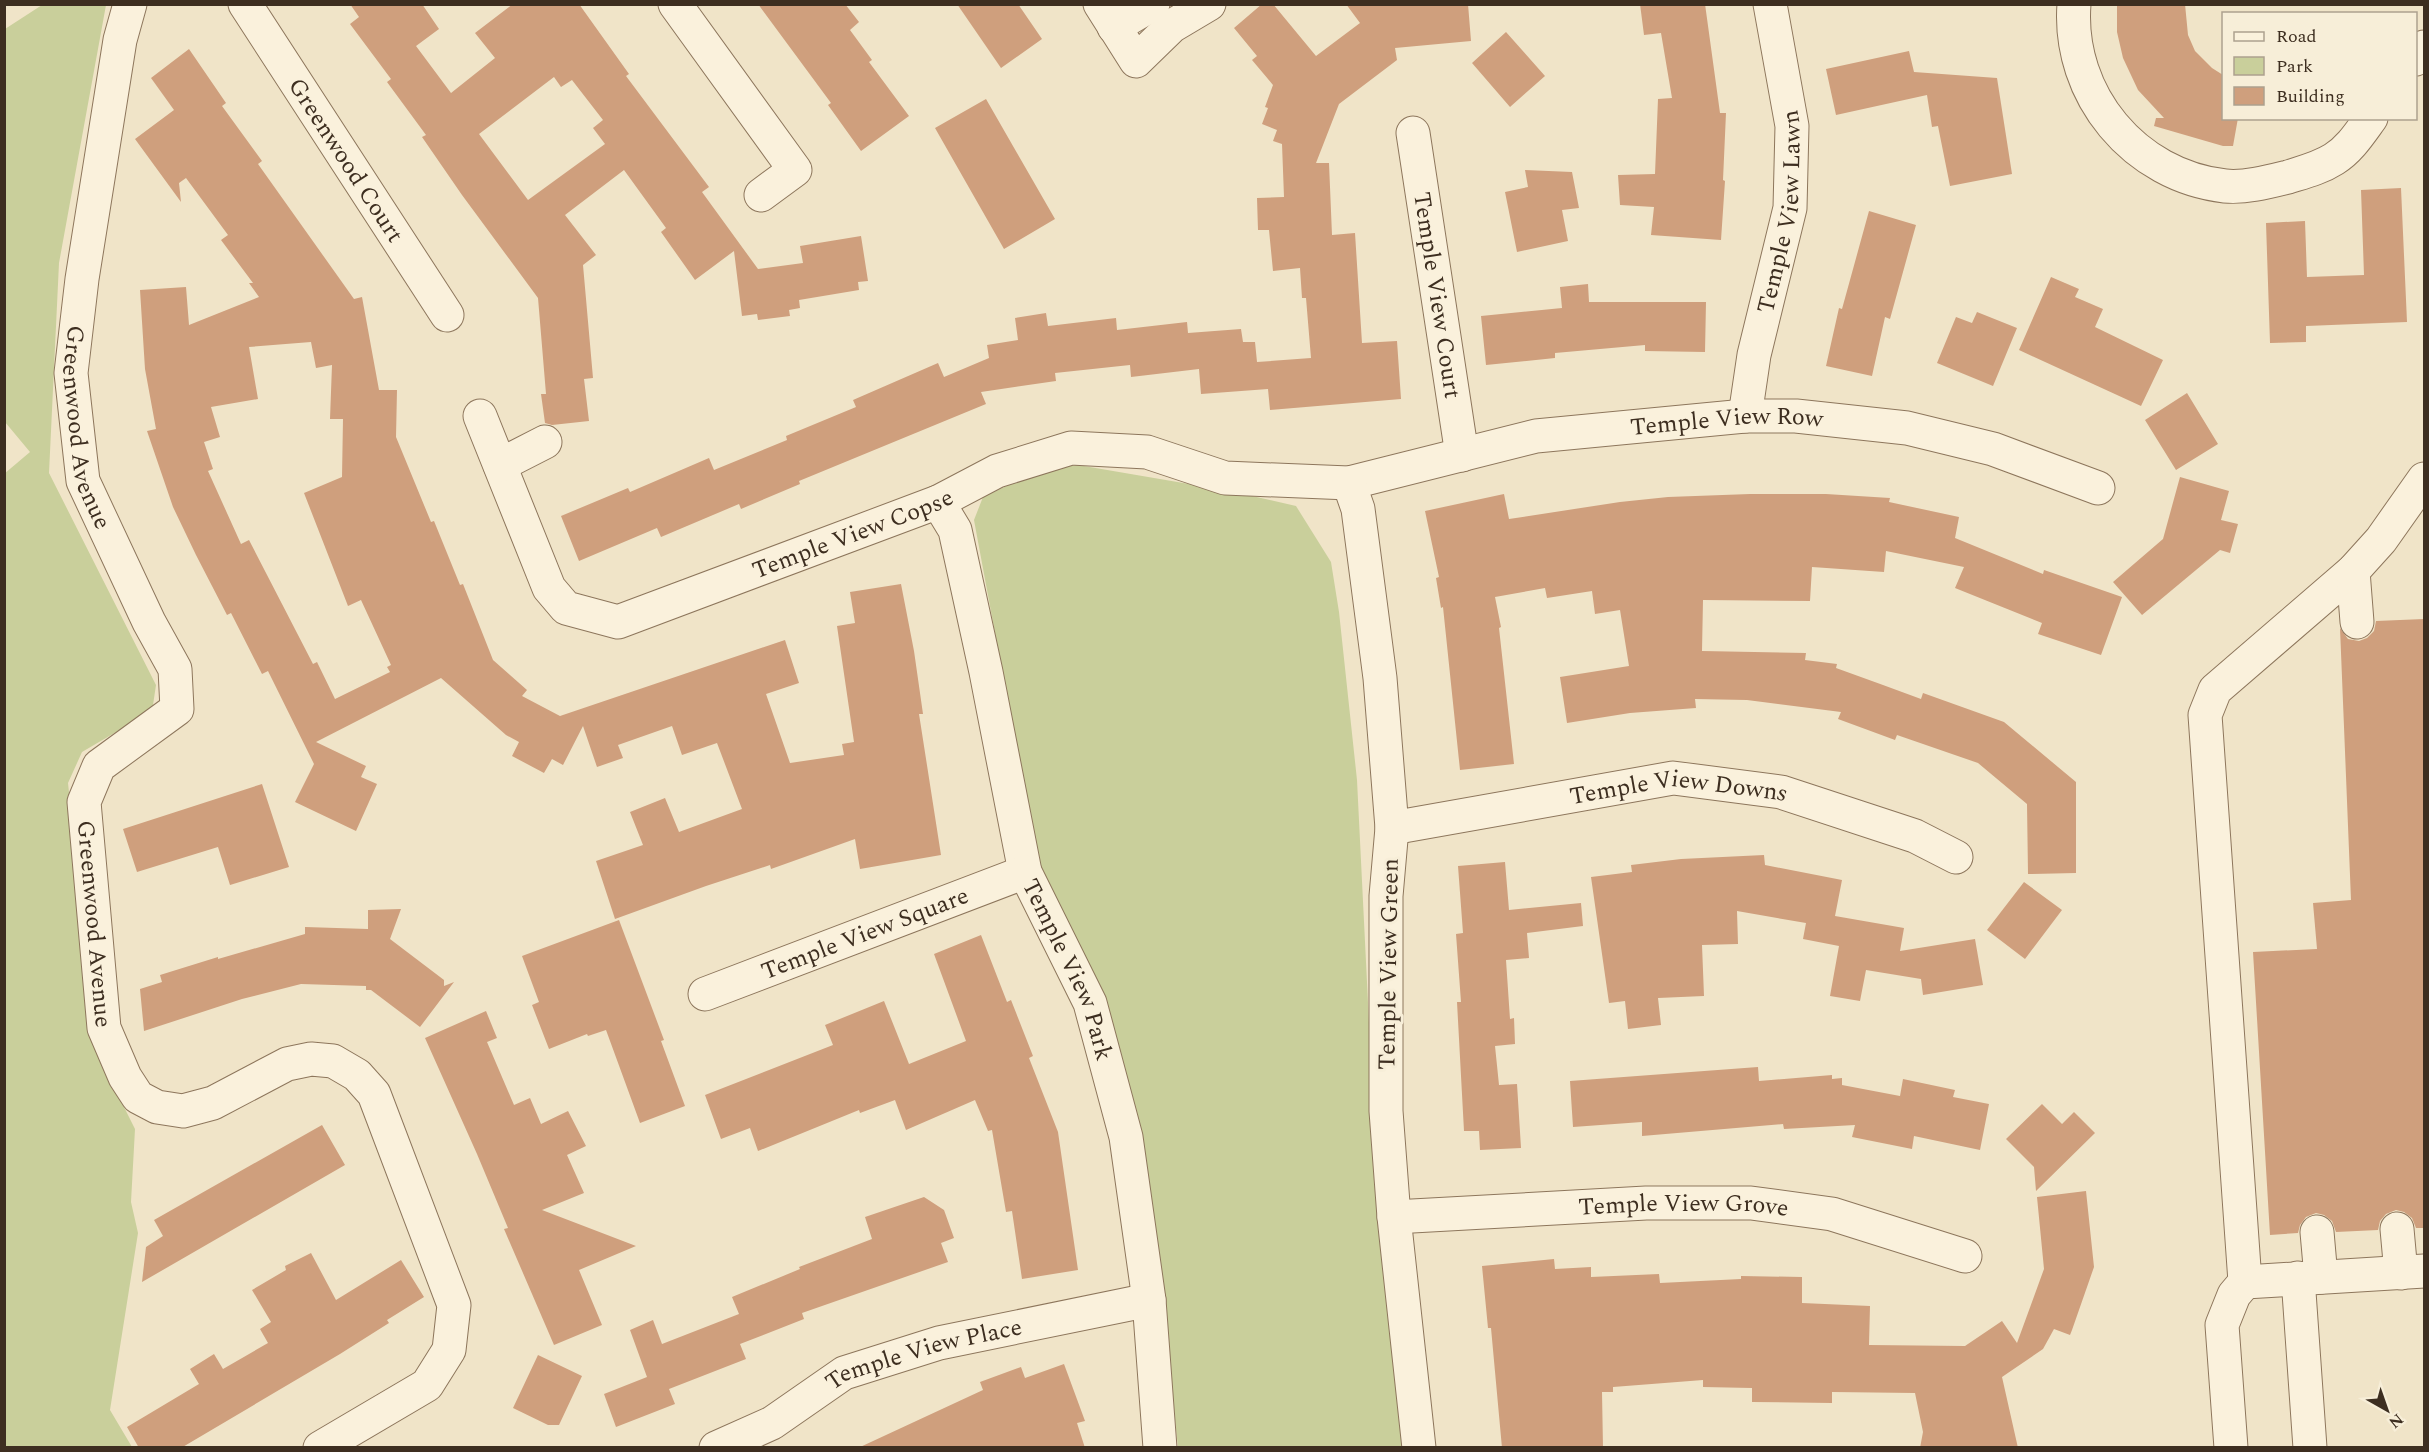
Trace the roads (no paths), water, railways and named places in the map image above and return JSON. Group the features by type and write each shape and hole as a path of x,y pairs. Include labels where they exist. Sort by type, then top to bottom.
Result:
{"street":[{"name":"Greenwood Avenue","path":"130,4 120,40 82,279 71,373 83,481 149,621 175,669 177,710 99,766 84,802 104,1029 125,1077 138,1097 157,1107 183,1111 213,1103 287,1064 311,1059 333,1061 357,1075 374,1094 454,1305 448,1350 427,1385 320,1448"},
{"name":"Greenwood Court","path":"245,4 447,315"},
{"path":"675,4 795,170 761,195"},
{"path":"1154,4 1107,16 1136,61 1172,26 1209,4"},
{"name":"Temple View Lawn","path":"1745,416 1754,355 1790,208 1792,126 1770,4"},
{"path":"2074,4 2075,38 2081,68 2090,93 2104,116 2128,142 2154,163 2183,176 2225,186 2249,185 2269,182 2317,168 2335,159 2350,146 2370,120"},
{"name":"Temple View Court","path":"1413,133 1462,455"},
{"name":"Temple View Copse","path":"480,416 549,588 566,609 618,622 938,502 998,471 1071,448 1147,452 1225,478 1350,483"},
{"name":"Temple View Row","path":"1350,483 1536,436 1745,416 1796,416 1907,428 1993,449 2098,488"},
{"path":"500,465 545,442"},
{"path":"2231,1448 2222,1325 2234,1295 2245,1282 2205,715 2215,690 2353,571 2381,540 2424,479"},
{"name":"Temple View Green","path":"1350,483 1358,509 1380,678 1392,828 1386,896 1386,1111 1394,1217 1419,1448"},
{"name":"Temple View Park","path":"938,502 955,530 986,672 1025,872 1090,1003 1126,1137 1149,1300 1160,1448"},
{"path":"2353,571 2357,622"},
{"name":"Temple View Downs","path":"1392,828 1673,778 1781,792 1916,836 1956,857"},
{"name":"Temple View Square","path":"705,994 1025,872"},
{"name":"Temple View Grove","path":"1394,1217 1646,1203 1751,1203 1832,1214 1965,1256"},
{"path":"2245,1282 2413,1272 2397,1229"},
{"path":"2310,1448 2309,1277 2317,1232"},
{"name":"Temple View Place","path":"716,1448 772,1423 844,1373 939,1342 1149,1300"}]}
